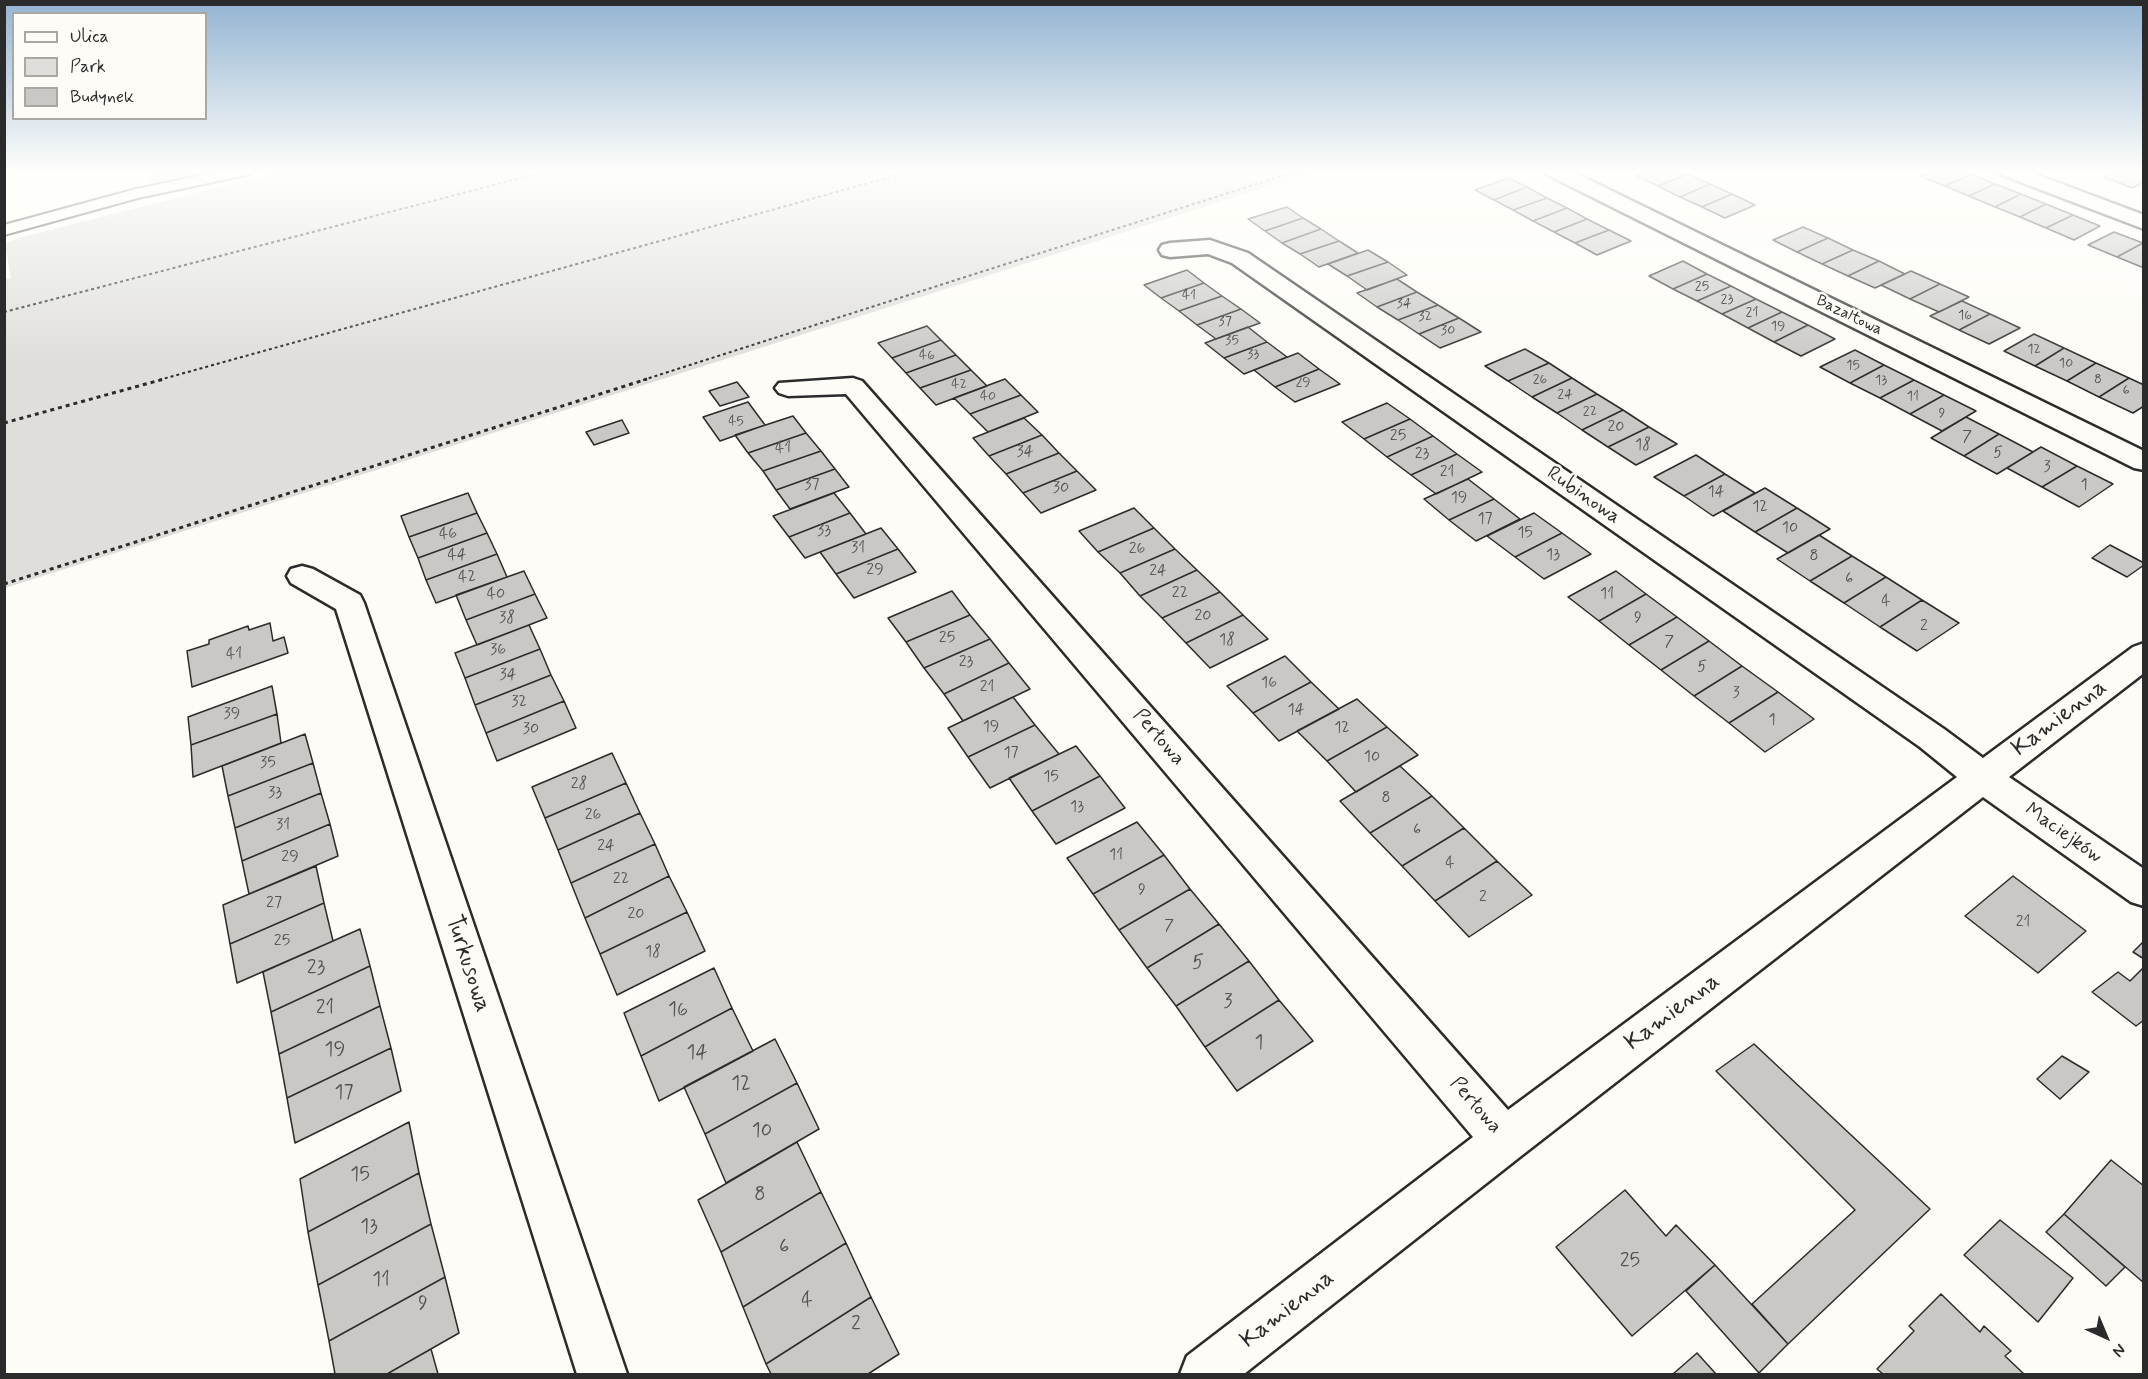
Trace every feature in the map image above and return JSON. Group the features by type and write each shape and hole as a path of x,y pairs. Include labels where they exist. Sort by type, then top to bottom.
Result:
{"street":[{"name":"Bazaltowa","path":"1685,235 2144,462"},
{"name":"Rubinowa","path":"1170,250 1210,247 1240,258 1932,738 1983,778"},
{"name":"Perłowa","path":"788,388 853,386 1505,1140"},
{"name":"Turkusowa","path":"302,576 349,603 602,1374"},
{"name":"Kamienna","path":"1204,1374 1505,1140 2144,655"},
{"name":"Maciejków","path":"1983,778 2144,890"}],"path":[{"path":"4,312 300,235"},
{"path":"4,423 680,235"},
{"path":"4,584 1096,235"}],"green space":[{"path":"28,235 1115,235 5,588 4,280 11,278 5,244"}],"building":[{"path":"1271,235 1303,235 1282,243"},
{"path":"1303,235 1331,235 1339,241 1300,254 1282,243"},
{"path":"1560,235 1595,235 1575,243"},
{"path":"1595,235 1620,235 1631,241 1597,255 1575,243"},
{"path":"1784,235 1822,235 1828,238 1797,252 1773,240"},
{"path":"2063,235 2083,235 2074,240"},
{"path":"2107,235 2123,235 2143,243 2117,257 2088,245"},
{"path":"1828,238 1853,250 1822,264 1797,252"},
{"path":"1339,241 1358,253 1319,267 1300,254"},
{"path":"2143,243 2144,268 2117,257"},
{"path":"1368,250 1388,262 1347,276 1328,264"},
{"path":"1853,250 1879,261 1848,276 1822,264"},
{"path":"1683,261 1707,274 1673,289 1649,276"},
{"path":"1879,261 1905,274 1875,288 1848,276"},
{"path":"1388,262 1407,275 1367,290 1347,276"},
{"path":"1187,270 1204,283 1161,298 1144,285"},
{"path":"1911,271 1940,284 1910,299 1881,285"},
{"path":"1707,274 1731,286 1697,301 1673,289"},
{"path":"1397,279 1417,292 1377,307 1357,293"},
{"path":"1204,283 1222,296 1179,311 1161,298"},
{"path":"1940,284 1969,297 1939,312 1910,299"},
{"path":"1731,286 1756,299 1722,314 1697,301"},
{"path":"1417,292 1438,305 1398,320 1377,307"},
{"path":"1222,296 1241,309 1197,325 1179,311"},
{"path":"1756,299 1782,312 1748,328 1722,314"},
{"path":"1962,301 1990,314 1959,330 1930,316"},
{"path":"1438,305 1459,318 1419,334 1398,320"},
{"path":"1241,309 1260,323 1216,339 1197,325"},
{"path":"1782,312 1808,325 1774,342 1748,328"},
{"path":"1990,314 2020,328 1989,344 1959,330"},
{"path":"1459,318 1481,332 1440,348 1419,334"},
{"path":"1808,325 1835,339 1801,356 1774,342"},
{"path":"927,326 941,340 892,358 878,343"},
{"path":"1248,327 1267,342 1224,358 1205,343"},
{"path":"2034,334 2064,348 2035,366 2004,351"},
{"path":"941,340 956,355 906,373 892,358"},
{"path":"1267,342 1287,357 1244,374 1224,358"},
{"path":"2064,348 2096,363 2067,381 2035,366"},
{"path":"1525,349 1549,363 1508,381 1485,366"},
{"path":"1855,350 1884,365 1850,383 1820,367"},
{"path":"1298,353 1319,369 1275,387 1254,370"},
{"path":"956,355 971,370 920,388 906,373"},
{"path":"1549,363 1572,378 1532,397 1508,381"},
{"path":"2096,363 2129,378 2099,397 2067,381"},
{"path":"1884,365 1914,380 1880,398 1850,383"},
{"path":"1319,369 1340,384 1295,402 1275,387"},
{"path":"971,370 987,386 936,405 920,388"},
{"path":"1572,378 1597,394 1557,413 1532,397"},
{"path":"2129,378 2144,385 2144,406 2133,413 2099,397"},
{"path":"1005,379 1021,395 970,414 954,398"},
{"path":"1914,380 1944,395 1910,414 1880,398"},
{"path":"737,382 749,397 720,406 709,391"},
{"path":"1597,394 1623,410 1582,430 1557,413"},
{"path":"1021,395 1038,412 988,432 970,414"},
{"path":"1944,395 1976,411 1942,431 1910,414"},
{"path":"748,402 765,425 720,441 703,417"},
{"path":"1387,403 1410,419 1364,439 1342,422"},
{"path":"1623,410 1649,427 1608,447 1582,430"},
{"path":"793,416 806,433 748,453 735,435"},
{"path":"1966,417 1999,434 1964,456 1931,438"},
{"path":"1024,418 1042,435 989,456 973,438"},
{"path":"1410,419 1433,436 1387,457 1364,439"},
{"path":"622,420 629,433 594,445 586,432"},
{"path":"1649,427 1677,444 1636,465 1608,447"},
{"path":"806,433 821,451 763,471 748,453"},
{"path":"1999,434 2033,452 1997,474 1964,456"},
{"path":"1042,435 1059,453 1006,474 989,456"},
{"path":"1433,436 1457,454 1411,475 1387,457"},
{"path":"2041,447 2077,466 2042,487 2007,468"},
{"path":"821,451 835,469 776,490 763,471"},
{"path":"1059,453 1077,471 1023,493 1006,474"},
{"path":"1457,454 1482,472 1436,494 1411,475"},
{"path":"1696,455 1725,474 1684,496 1654,477"},
{"path":"2077,466 2113,484 2079,507 2042,487"},
{"path":"835,469 849,487 790,509 776,490"},
{"path":"1077,471 1096,490 1041,513 1023,493"},
{"path":"1725,474 1755,493 1713,516 1684,496"},
{"path":"1468,479 1494,499 1449,520 1424,499"},
{"path":"1765,488 1797,508 1755,532 1723,511"},
{"path":"468,493 477,513 409,537 401,516"},
{"path":"834,493 850,513 789,537 773,516"},
{"path":"1494,499 1520,519 1476,541 1449,520"},
{"path":"1134,508 1154,528 1098,552 1079,531"},
{"path":"1797,508 1830,529 1788,553 1755,532"},
{"path":"477,513 487,533 418,558 409,537"},
{"path":"850,513 866,534 805,558 789,537"},
{"path":"1534,513 1562,533 1515,557 1487,536"},
{"path":"881,528 898,549 836,574 820,552"},
{"path":"1154,528 1175,549 1120,573 1098,552"},
{"path":"487,533 497,554 426,580 418,558"},
{"path":"1562,533 1591,554 1544,579 1515,557"},
{"path":"1819,535 1852,556 1810,581 1777,559"},
{"path":"2110,545 2144,565 2127,577 2092,558"},
{"path":"898,549 916,572 854,598 836,574"},
{"path":"1175,549 1197,570 1140,596 1120,573"},
{"path":"497,554 507,577 436,603 426,580"},
{"path":"1852,556 1886,577 1844,603 1810,581"},
{"path":"1197,570 1220,592 1162,618 1140,596"},
{"path":"524,571 535,594 466,620 456,595"},
{"path":"1616,571 1646,594 1599,621 1568,597"},
{"path":"1886,577 1922,600 1880,627 1844,603"},
{"path":"952,591 970,615 906,642 888,618"},
{"path":"1220,592 1243,615 1186,643 1162,618"},
{"path":"535,594 547,618 477,645 466,620"},
{"path":"1646,594 1677,617 1629,645 1599,621"},
{"path":"1922,600 1959,623 1917,651 1880,627"},
{"path":"970,615 990,639 924,668 906,642"},
{"path":"1243,615 1268,639 1210,668 1186,643"},
{"path":"1677,617 1709,641 1661,670 1629,645"},
{"path":"270,623 273,641 284,637 288,653 192,687 187,651 209,644 209,640 248,626 249,630"},
{"path":"529,625 540,649 465,678 455,653"},
{"path":"990,639 1009,663 944,694 924,668"},
{"path":"1709,641 1742,666 1694,696 1661,670"},
{"path":"540,649 551,675 475,705 465,678"},
{"path":"1285,656 1311,682 1253,713 1227,686"},
{"path":"1009,663 1030,689 963,721 944,694"},
{"path":"1742,666 1778,692 1729,723 1694,696"},
{"path":"551,675 564,701 486,733 475,705"},
{"path":"1311,682 1339,709 1279,741 1253,713"},
{"path":"272,686 277,714 191,745 188,717"},
{"path":"1778,692 1814,719 1765,752 1729,723"},
{"path":"1013,697 1035,725 968,757 948,728"},
{"path":"1357,699 1387,727 1327,761 1297,731"},
{"path":"564,701 576,728 497,761 486,733"},
{"path":"277,714 281,743 193,777 191,745"},
{"path":"1035,725 1059,754 990,788 968,757"},
{"path":"1387,727 1418,755 1356,792 1327,761"},
{"path":"305,734 313,763 228,796 222,766"},
{"path":"1076,746 1100,776 1032,811 1009,778"},
{"path":"612,753 626,783 545,818 532,787"},
{"path":"313,763 321,793 235,828 228,796"},
{"path":"1400,766 1432,796 1370,833 1340,801"},
{"path":"1100,776 1125,808 1056,844 1032,811"},
{"path":"626,783 640,813 558,850 545,818"},
{"path":"321,793 330,824 242,861 235,828"},
{"path":"1432,796 1464,828 1402,866 1370,833"},
{"path":"640,813 655,844 571,883 558,850"},
{"path":"1137,822 1164,855 1093,894 1067,858"},
{"path":"330,824 338,856 249,894 242,861"},
{"path":"1464,828 1497,861 1435,901 1402,866"},
{"path":"655,844 669,876 585,918 571,883"},
{"path":"1164,855 1190,889 1119,930 1093,894"},
{"path":"1497,861 1532,895 1469,937 1435,901"},
{"path":"316,866 324,903 230,944 223,905"},
{"path":"669,876 687,912 600,954 585,918"},
{"path":"2013,876 2086,931 2038,973 1965,916"},
{"path":"1190,889 1219,924 1147,968 1119,930"},
{"path":"324,903 333,941 237,983 230,944"},
{"path":"687,912 705,951 617,995 600,954"},
{"path":"1219,924 1249,961 1176,1006 1147,968"},
{"path":"360,929 370,966 271,1012 263,972"},
{"path":"2144,941 2144,959 2133,952"},
{"path":"1249,961 1279,1000 1205,1047 1176,1006"},
{"path":"370,966 380,1006 279,1054 271,1012"},
{"path":"2144,967 2144,1020 2136,1026 2092,992 2118,972 2130,981"},
{"path":"714,968 732,1008 641,1056 624,1013"},
{"path":"1279,1000 1313,1041 1237,1091 1205,1047"},
{"path":"380,1006 391,1048 287,1098 279,1054"},
{"path":"732,1008 753,1051 659,1101 641,1056"},
{"path":"775,1039 797,1083 705,1134 684,1087"},
{"path":"1754,1044 1930,1209 1788,1344 1752,1304 1855,1210 1716,1071"},
{"path":"391,1048 401,1091 295,1143 287,1098"},
{"path":"2062,1056 2089,1072 2060,1099 2037,1079"},
{"path":"797,1083 819,1129 726,1183 705,1134"},
{"path":"409,1122 419,1173 308,1232 300,1179"},
{"path":"797,1142 821,1192 721,1252 698,1200"},
{"path":"2111,1160 2144,1186 2144,1283 2064,1214"},
{"path":"419,1173 431,1224 318,1285 308,1232"},
{"path":"1625,1190 1666,1236 1676,1225 1715,1265 1632,1336 1556,1247"},
{"path":"821,1192 846,1243 743,1307 721,1252"},
{"path":"2064,1214 2125,1267 2106,1286 2046,1232"},
{"path":"2000,1220 2073,1278 2038,1322 1964,1255"},
{"path":"431,1224 445,1277 329,1341 318,1285"},
{"path":"846,1243 871,1297 766,1364 743,1307"},
{"path":"1715,1265 1788,1344 1759,1373 1686,1291"},
{"path":"445,1277 459,1333 387,1374 335,1374 329,1341"},
{"path":"1941,1294 1980,1332 1984,1326 2011,1351 2005,1356 2024,1374 1883,1374 1877,1369 1914,1331 1909,1326"},
{"path":"871,1297 899,1354 868,1374 771,1374 766,1364"},
{"path":"431,1349 438,1374 387,1374"},
{"path":"1697,1353 1716,1374 1673,1374"}]}
